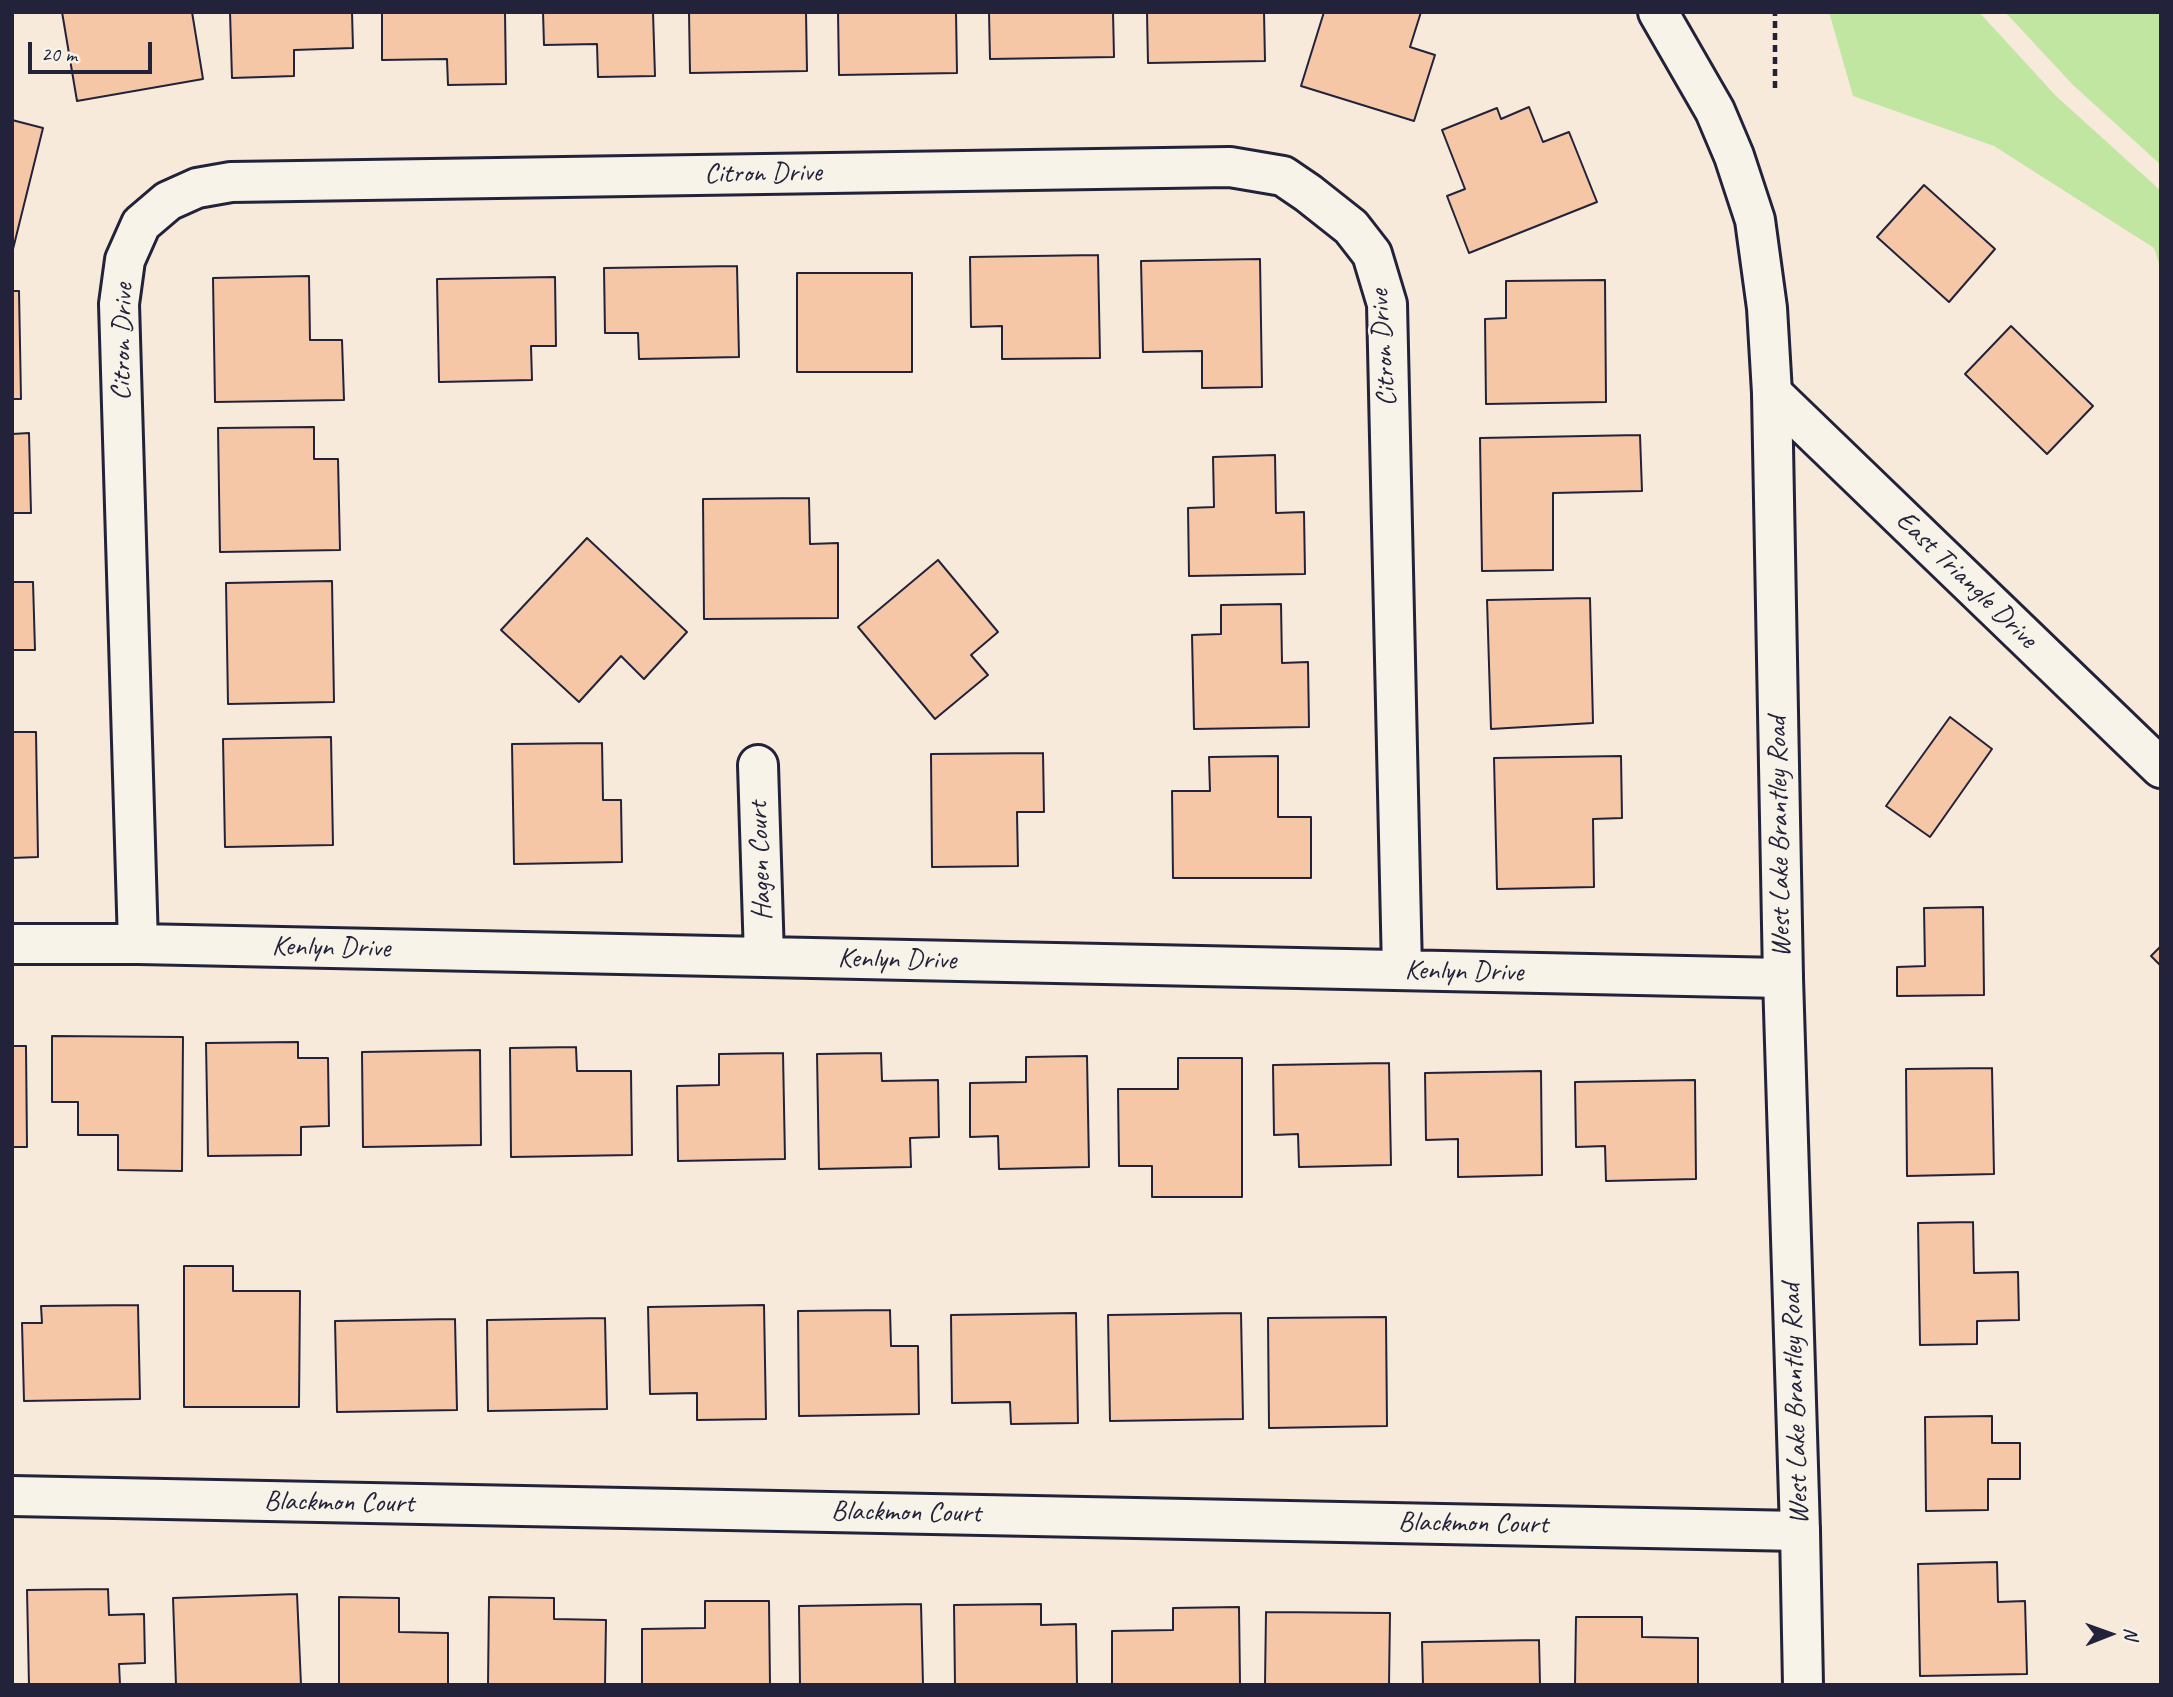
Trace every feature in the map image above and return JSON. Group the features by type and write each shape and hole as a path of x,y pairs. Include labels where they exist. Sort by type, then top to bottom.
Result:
{"street":[{"name":"West Lake Brantley Road","path":"1658,12 1715,111 1734,156 1755,220 1767,308 1772,393 1783,978 1803,1685"},
{"name":"Citron Drive","path":"138,944 119,304 125,260 141,224 168,201 197,188 231,182 1230,167 1283,176 1351,227 1373,254 1387,304 1402,970"},
{"name":"East Triangle Drive","path":"1772,393 2161,768"},
{"name":"Hagen Court","path":"758,765 764,957"},
{"name":"Kenlyn Drive","path":"12,944 138,944 1783,978"},
{"name":"Blackmon Court","path":"12,1496 1800,1531"}],"path":[{"path":"1775,12 1775,88"}],"green space":[{"path":"1829,12 1979,12 2056,96 2161,191 2161,269 2154,248 1994,146 1853,96"},
{"path":"2005,12 2161,12 2161,165 2073,85"}],"building":[{"path":"62,12 192,12 203,79 77,101"},
{"path":"230,12 352,12 353,48 294,50 294,76 232,78"},
{"path":"382,12 505,12 506,84 448,85 447,59 382,60"},
{"path":"543,12 653,12 655,76 598,77 597,44 544,45"},
{"path":"689,12 806,12 807,71 690,73"},
{"path":"838,12 956,12 957,73 839,75"},
{"path":"989,12 1113,12 1114,57 990,59"},
{"path":"1147,12 1264,12 1265,61 1148,63"},
{"path":"1324,12 1421,12 1410,47 1435,55 1414,121 1301,86"},
{"path":"1529,107 1543,142 1569,132 1597,202 1469,253 1447,196 1465,189 1442,130 1497,108 1501,119"},
{"path":"12,120 43,128 13,249 12,249"},
{"path":"1924,185 1995,249 1949,302 1877,237"},
{"path":"1098,255 1100,358 1002,359 1002,326 971,327 970,257"},
{"path":"1260,259 1262,387 1202,388 1202,351 1143,352 1141,261"},
{"path":"737,266 739,357 639,359 638,333 605,333 604,268"},
{"path":"797,273 912,273 912,372 797,372"},
{"path":"309,276 310,340 342,340 344,400 215,402 213,278"},
{"path":"555,277 556,346 531,346 532,380 439,382 437,279"},
{"path":"1605,280 1606,402 1486,404 1485,319 1506,318 1506,281"},
{"path":"12,291 19,291 21,399 12,399"},
{"path":"2011,326 2093,406 2047,454 1965,374"},
{"path":"314,427 314,459 338,459 340,550 220,552 218,428"},
{"path":"29,433 31,513 12,513 12,434"},
{"path":"1640,435 1642,491 1553,493 1553,570 1482,571 1480,438"},
{"path":"1275,455 1276,513 1304,512 1305,574 1189,576 1188,508 1214,507 1213,457"},
{"path":"809,498 810,544 838,543 838,618 704,619 703,499"},
{"path":"587,538 687,632 644,679 621,656 579,702 501,630"},
{"path":"938,560 998,632 971,655 988,675 935,719 858,627"},
{"path":"332,581 334,702 228,704 226,583"},
{"path":"12,582 33,582 35,650 12,650"},
{"path":"1590,598 1593,723 1491,729 1487,600"},
{"path":"1281,604 1282,663 1308,662 1309,727 1194,729 1192,635 1221,634 1221,605"},
{"path":"1950,717 1992,749 1930,837 1886,806"},
{"path":"12,732 36,732 38,857 12,858"},
{"path":"331,737 333,845 225,847 223,739"},
{"path":"602,743 603,800 621,800 622,862 514,864 512,744"},
{"path":"1043,753 1044,812 1017,812 1018,866 932,867 931,754"},
{"path":"1278,756 1278,817 1311,817 1311,878 1173,878 1172,791 1210,791 1209,757"},
{"path":"1621,756 1622,818 1593,819 1594,887 1497,889 1494,758"},
{"path":"1983,907 1984,995 1897,996 1897,967 1925,966 1924,908"},
{"path":"2161,946 2161,966 2151,956"},
{"path":"52,1036 183,1037 182,1171 118,1170 118,1135 78,1135 78,1102 52,1102"},
{"path":"298,1042 298,1058 328,1058 329,1126 301,1127 301,1155 208,1156 206,1043"},
{"path":"12,1046 26,1046 27,1147 12,1147"},
{"path":"576,1047 577,1071 631,1071 632,1155 511,1157 510,1048"},
{"path":"480,1050 481,1145 363,1147 362,1052"},
{"path":"783,1053 785,1159 678,1161 677,1086 719,1085 719,1054"},
{"path":"881,1053 882,1081 938,1080 939,1137 910,1138 911,1167 819,1169 817,1054"},
{"path":"1087,1056 1089,1167 999,1169 998,1136 970,1137 970,1083 1026,1082 1026,1057"},
{"path":"1178,1058 1242,1058 1242,1197 1152,1197 1152,1166 1119,1166 1118,1089 1178,1089"},
{"path":"1389,1063 1391,1165 1299,1167 1298,1134 1274,1135 1273,1065"},
{"path":"1992,1068 1994,1174 1907,1176 1906,1069"},
{"path":"1541,1071 1542,1175 1458,1177 1458,1139 1426,1140 1425,1073"},
{"path":"1695,1080 1696,1179 1606,1181 1605,1146 1576,1147 1575,1082"},
{"path":"1973,1222 1974,1273 2018,1272 2019,1320 1977,1321 1977,1344 1920,1345 1918,1223"},
{"path":"184,1266 233,1266 233,1291 300,1291 299,1407 184,1407"},
{"path":"138,1305 140,1399 24,1401 22,1323 42,1323 41,1306"},
{"path":"764,1305 766,1419 697,1420 697,1393 650,1394 648,1307"},
{"path":"890,1310 891,1346 918,1346 919,1414 799,1416 798,1311"},
{"path":"1076,1313 1078,1423 1011,1424 1010,1402 952,1403 951,1315"},
{"path":"1241,1313 1243,1419 1110,1421 1108,1315"},
{"path":"1386,1317 1387,1426 1269,1428 1268,1318"},
{"path":"605,1318 607,1409 488,1411 487,1320"},
{"path":"455,1319 457,1410 337,1412 335,1321"},
{"path":"1992,1416 1992,1443 2020,1443 2020,1479 1988,1479 1988,1510 1926,1511 1925,1417"},
{"path":"1997,1562 1998,1602 2025,1601 2027,1674 1920,1676 1918,1564"},
{"path":"108,1589 109,1615 144,1614 145,1663 119,1664 120,1685 29,1685 27,1590"},
{"path":"297,1594 301,1685 176,1685 173,1598"},
{"path":"339,1597 399,1598 399,1632 448,1633 448,1685 339,1685"},
{"path":"489,1597 554,1598 554,1619 606,1620 605,1685 488,1685"},
{"path":"705,1601 769,1601 770,1685 642,1685 642,1629 705,1628"},
{"path":"921,1604 923,1685 800,1685 799,1606"},
{"path":"1041,1604 1041,1625 1076,1624 1077,1684 955,1685 954,1605"},
{"path":"1239,1607 1240,1685 1112,1685 1112,1631 1173,1630 1173,1608"},
{"path":"1266,1612 1390,1613 1389,1685 1265,1685"},
{"path":"1576,1617 1642,1617 1642,1637 1698,1638 1698,1685 1575,1685"},
{"path":"1539,1640 1540,1685 1423,1685 1422,1642"}]}
